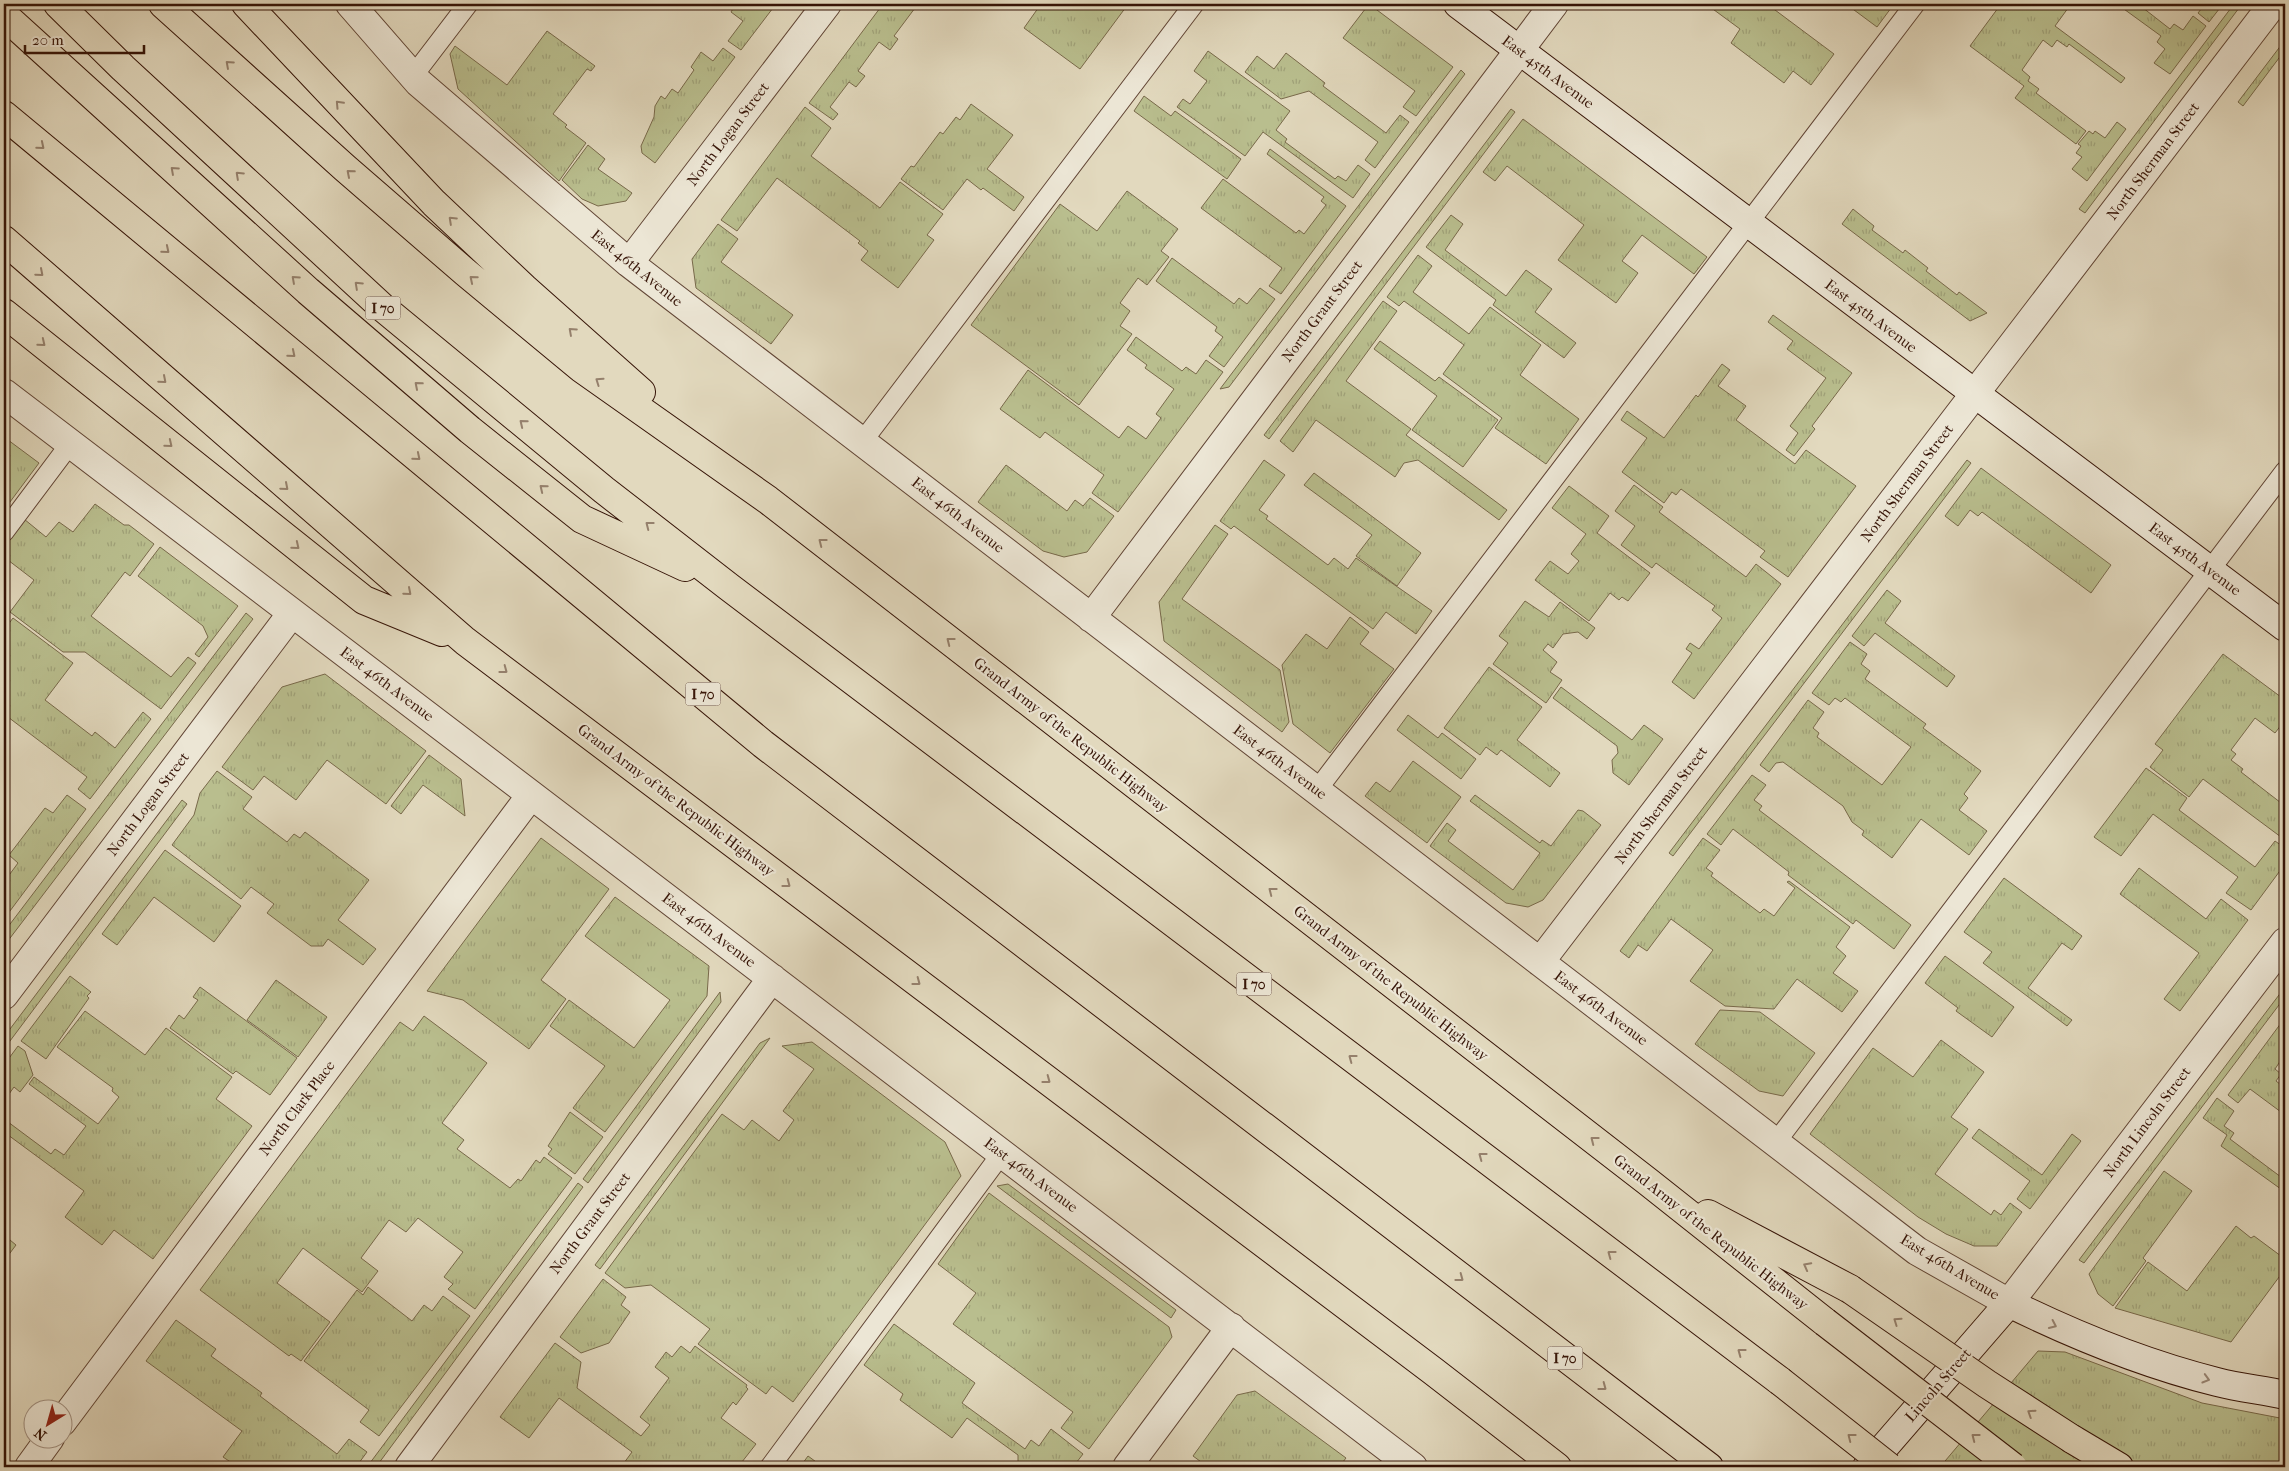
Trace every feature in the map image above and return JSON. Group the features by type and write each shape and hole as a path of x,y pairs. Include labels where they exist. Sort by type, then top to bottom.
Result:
{"highway":[{"name":"I 70","path":"58,4 123,68 382,307 604,490 729,587 1780,1381 1890,1467"},
{"path":"164,4 345,168 465,272 581,368 768,500"},
{"path":"246,4 434,203 553,314 768,500"},
{"path":"4,16 308,291 470,430 582,519 729,587"},
{"name":"I 70","path":"4,115 763,744 1710,1467"},
{"path":"4,240 465,641"},
{"path":"4,313 364,600 465,641"},
{"name":"Grand Army of the Republic Highway","path":"768,500 2013,1467"},
{"name":"Grand Army of the Republic Highway","path":"465,641 1433,1371 1557,1467"},
{"path":"1647,1181 1850,1289 1987,1384 2119,1467"},
{"path":"1433,1371 1536,1467"}],"street":[{"name":"East 46th Avenue","path":"350,4 413,76 629,263 1917,1251 2009,1303 2073,1334 2144,1360 2218,1382 2285,1395"},
{"name":"North Logan Street","path":"629,263 827,4"},
{"name":"East 45th Avenue","path":"1458,4 2285,627"},
{"name":"North Grant Street","path":"1091,618 1554,4"},
{"name":"North Sherman Street","path":"1540,962 2273,4"},
{"name":"East 46th Avenue","path":"4,393 1413,1467"},
{"name":"North Logan Street","path":"4,995 292,613"},
{"name":"North Clark Place","path":"72,1409 531,794"},
{"name":"North Lincoln Street","path":"2009,1303 2285,942"},
{"name":"North Grant Street","path":"409,1467 772,978"},
{"name":"Lincoln Street","path":"1867,1467 2009,1303"},
{"path":"1127,1467 1231,1327"},
{"path":"29,1467 43,1448"}],"lane":[{"path":"413,76 468,4"},
{"path":"862,442 1194,4"},
{"path":"1317,790 1915,4"},
{"path":"4,532 70,444"},
{"path":"1776,1142 2285,471"},
{"path":"770,1467 1002,1153"}],"green space":[{"path":"730,4 776,4 741,50 728,41 743,21 731,12 734,7"},
{"path":"883,4 918,4 894,36 898,39 890,50 879,42 858,71 865,76 856,87 849,82 830,107 838,114 833,120 809,103"},
{"path":"1041,4 1121,4 1126,7 1080,69 1024,28"},
{"path":"1369,4 1453,67 1416,116 1403,107 1415,91 1343,38"},
{"path":"1706,4 1767,4 1834,54 1811,85 1793,71 1784,83 1731,43 1740,29"},
{"path":"1846,4 1894,4 1877,27"},
{"path":"2001,4 2071,4 2055,26 2125,78 2121,83 2069,44 2067,47 2057,40 2052,47 2043,40 2022,70 2030,77 2028,81 2039,89 2036,93 2086,131 2076,144 2015,98 2024,86 1970,46"},
{"path":"2117,4 2138,4 2170,29 2174,24 2183,30 2193,16 2206,26 2170,74 2154,63 2165,49 2157,42 2161,36"},
{"path":"2205,4 2223,4 2209,22 2198,13"},
{"path":"2234,4 2242,4 2085,213 2079,209"},
{"path":"547,31 595,66 591,71 587,69 553,114 567,125 565,127 586,143 559,181 458,89 450,54 455,46 507,85"},
{"path":"2285,40 2285,50 2243,106 2238,102"},
{"path":"723,48 735,57 655,163 642,153 641,146 654,117 655,106 661,96 665,99 672,89 678,93 694,70 691,67 701,52 713,61"},
{"path":"1208,51 1290,111 1276,130 1287,139 1285,142 1335,179 1338,176 1346,181 1358,165 1370,174 1353,198 1263,132 1245,156 1177,107 1183,99 1190,104 1207,81 1194,71"},
{"path":"1286,53 1325,83 1323,86 1386,133 1400,115 1409,122 1375,168 1365,160 1378,142 1309,91 1281,99 1245,72 1257,56 1274,69"},
{"path":"1461,70 1465,74 1229,387 1220,389"},
{"path":"1144,96 1171,116 1175,111 1241,159 1227,179 1134,111"},
{"path":"971,104 1013,135 987,169 1024,197 1014,211 983,188 981,190 967,179 943,210 901,179 911,166 914,167 940,132 943,134 956,117 960,120"},
{"path":"805,107 831,128 811,156 880,208 900,182 943,214 927,235 934,240 898,288 861,260 868,251 858,243 860,241 777,178 737,231 721,220"},
{"path":"1511,109 1515,112 1269,439 1264,435"},
{"path":"1523,119 1707,257 1694,274 1642,235 1622,261 1638,273 1616,303 1558,260 1584,225 1507,166 1495,181 1483,172"},
{"path":"2117,122 2126,129 2087,181 2072,169 2082,157 2076,153 2081,146 2078,144 2089,131 2093,134 2095,131 2105,138"},
{"path":"588,145 605,159 598,169 632,193 626,201 598,206 582,199 562,180"},
{"path":"1270,149 1346,206 1281,294 1269,286 1282,268 1201,208 1223,179 1296,233 1299,230 1304,234 1326,205 1321,201 1324,197 1267,154"},
{"path":"1127,191 1178,229 1161,251 1169,257 1147,285 1138,278 1120,303 1130,311 1120,326 1132,334 1079,405 971,325 1060,204 1097,231"},
{"path":"1853,209 1874,226 1872,230 1903,253 1905,250 1928,268 1926,271 1957,295 1959,292 1987,313 1970,321 1842,224"},
{"path":"1451,215 1463,224 1445,250 1506,296 1526,270 1552,289 1535,312 1576,343 1564,358 1493,305 1496,300 1426,247"},
{"path":"718,224 738,239 721,262 793,315 771,344 696,288 692,259"},
{"path":"1418,255 1432,266 1413,292 1469,334 1490,307 1541,345 1520,375 1579,419 1546,464 1495,428 1502,418 1443,374 1464,345 1404,301 1399,306 1387,297"},
{"path":"1172,258 1234,304 1239,298 1247,304 1260,288 1275,299 1224,367 1209,356 1223,337 1215,331 1217,327 1156,281"},
{"path":"1383,301 1397,311 1346,381 1411,429 1406,435 1507,510 1499,520 1418,460 1404,463 1395,477 1316,420 1293,452 1280,441"},
{"path":"1773,315 1852,373 1812,426 1815,429 1794,456 1786,450 1798,433 1790,426 1826,378 1787,349 1793,341 1768,322"},
{"path":"1136,337 1182,371 1186,367 1196,374 1206,360 1223,372 1118,512 1092,493 1104,475 1045,432 1040,438 1000,409 1028,370 1119,438 1128,426 1146,439 1161,418 1156,414 1174,389 1145,368 1147,365 1127,350"},
{"path":"1380,341 1435,381 1439,377 1498,420 1463,467 1412,430 1437,396 1374,349"},
{"path":"1722,364 1730,370 1718,386 1746,406 1736,420 1795,464 1806,450 1856,486 1788,577 1760,557 1765,551 1681,489 1676,495 1672,492 1664,503 1622,472 1647,438 1621,420 1627,411 1664,438"},
{"path":"4,437 39,463 4,510"},
{"path":"1264,460 1285,475 1259,510 1268,516 1266,519 1328,565 1334,558 1348,569 1356,558 1432,611 1416,634 1386,612 1373,629 1234,526 1231,529 1220,521"},
{"path":"1967,460 1971,463 1673,856 1669,853"},
{"path":"1006,465 1067,511 1075,500 1083,506 1090,498 1114,516 1087,552 1064,557 1043,551 978,502"},
{"path":"1981,468 2111,565 2091,593 1982,512 1978,516 1970,510 1958,526 1945,516"},
{"path":"1314,473 1421,553 1397,586 1356,556 1372,535 1304,485"},
{"path":"1634,485 1663,507 1659,512 1746,577 1756,564 1781,584 1694,699 1672,682 1692,653 1686,649 1690,643 1699,649 1722,618 1712,610 1715,606 1656,563 1652,568 1621,545 1635,526 1615,511"},
{"path":"1569,486 1609,516 1597,533 1650,573 1628,601 1622,597 1619,600 1610,593 1589,621 1535,580 1550,561 1568,574 1579,561 1571,554 1586,534 1552,508"},
{"path":"95,504 124,525 129,525 154,544 130,576 125,572 91,616 171,677 188,657 196,663 161,709 85,652 63,652 10,612 34,580 4,557 4,546 24,519 46,537 59,522 73,532"},
{"path":"1215,525 1228,534 1182,599 1280,670 1289,722 1282,732 1164,641 1159,602"},
{"path":"160,547 238,606 199,657 195,654 208,637 203,626 138,576"},
{"path":"1887,590 1901,601 1885,623 1955,676 1947,687 1875,633 1864,646 1852,636"},
{"path":"1525,601 1549,617 1560,602 1595,628 1587,639 1578,632 1563,634 1553,648 1548,644 1543,650 1557,662 1550,672 1562,680 1546,703 1493,664 1508,643 1499,636"},
{"path":"246,613 253,619 4,946 4,932"},
{"path":"1350,617 1369,632 1360,644 1394,669 1330,753 1293,724 1282,665 1306,634 1327,649"},
{"path":"13,618 73,663 45,700 92,736 95,732 115,748 143,712 151,719 90,799 78,789 87,777 4,714 4,630"},
{"path":"1850,642 1867,654 1861,664 1870,671 1865,679 1926,724 1923,728 1981,771 1964,794 1968,798 1959,810 1987,831 1969,855 1921,819 1892,858 1862,835 1864,831 1852,822 1843,806 1783,762 1776,763 1769,772 1760,765 1808,700 1824,712 1813,728 1819,733 1817,737 1882,785 1911,747 1845,698 1841,702 1835,698 1829,705 1812,693"},
{"path":"2223,654 2285,700 2285,720 2275,733 2255,718 2231,750 2236,754 2231,760 2243,769 2241,772 2285,806 2285,840 2203,779 2189,797 2150,767 2163,750 2155,744"},
{"path":"1489,667 1542,707 1517,740 1560,773 1550,787 1501,750 1497,755 1486,747 1480,755 1444,728"},
{"path":"325,674 426,751 386,804 327,760 296,800 264,776 253,790 222,767 282,687"},
{"path":"1561,687 1632,740 1644,725 1663,739 1629,785 1613,773 1612,760 1618,753 1617,746 1553,698"},
{"path":"1408,715 1438,738 1442,733 1476,759 1461,779 1397,730"},
{"path":"429,755 461,779 465,816 423,785 401,814 391,806"},
{"path":"1413,761 1461,797 1427,843 1365,796 1376,782 1390,792"},
{"path":"2146,768 2187,798 2179,810 2255,867 2275,841 2285,848 2285,864 2251,910 2226,893 2238,877 2153,814 2121,856 2094,837"},
{"path":"217,771 252,797 243,809 287,842 294,834 300,838 305,832 369,880 338,920 376,949 363,965 328,939 323,946 311,946 267,913 274,904 251,887 241,899 172,845 194,815 200,793"},
{"path":"1752,775 1766,785 1754,800 1762,806 1759,810 1911,925 1894,949 1856,920 1853,924 1788,875 1789,872 1733,829 1721,845 1707,834"},
{"path":"67,795 86,809 4,919 4,882 18,863 9,855 45,808 53,813"},
{"path":"1475,795 1540,843 1542,840 1551,846 1578,810 1583,811 1601,825 1543,900 1528,907 1506,903 1430,846 1447,823 1456,830 1448,841 1513,890 1540,853 1470,801"},
{"path":"182,800 187,804 4,1049 4,1037"},
{"path":"541,838 609,889 541,980 566,999 529,1049 463,1000 427,991"},
{"path":"1703,838 1720,850 1706,868 1713,873 1711,876 1760,913 1764,909 1774,916 1795,888 1787,882 1789,881 1850,927 1836,947 1846,956 1833,973 1858,991 1842,1012 1797,979 1774,1009 1725,1006 1690,981 1713,950 1671,919 1647,951 1638,945 1629,958 1620,951"},
{"path":"165,850 241,906 214,942 154,897 117,945 102,934"},
{"path":"2139,868 2206,919 2221,899 2248,920 2180,1011 2164,999 2199,953 2120,894"},
{"path":"2004,878 2082,936 2072,950 2062,943 2028,988 2072,1020 2067,1026 1983,963 1992,952 1964,932"},
{"path":"615,897 709,966 707,996 605,1132 573,1108 605,1066 550,1026 569,1000 634,1048 670,1000 585,936"},
{"path":"1945,956 2014,1007 1992,1037 1956,1011 1958,1008 1925,983"},
{"path":"70,976 91,992 87,996 89,998 46,1059 21,1041"},
{"path":"276,980 327,1017 298,1057 247,1020"},
{"path":"200,987 297,1058 270,1095 236,1071 233,1074 170,1028 179,1015 184,1019 198,1000 193,997"},
{"path":"2285,987 2285,997 2084,1263 2079,1260"},
{"path":"720,992 721,1002 588,1183 583,1179"},
{"path":"1720,1010 1760,1012 1815,1053 1783,1096 1759,1091 1695,1044"},
{"path":"85,1011 145,1055 166,1028 232,1077 216,1099 252,1126 153,1259 114,1230 102,1245 65,1217 84,1191 4,1132 4,1119 51,1154 55,1149 64,1155 86,1126 29,1084 34,1077 98,1124 119,1097 112,1091 113,1088 57,1047"},
{"path":"424,1016 487,1063 442,1123 464,1140 457,1149 510,1188 518,1179 521,1181 536,1160 540,1163 544,1157 572,1178 475,1309 448,1289 453,1284 444,1277 463,1252 418,1218 406,1232 389,1220 361,1258 378,1271 362,1292 303,1248 277,1283 330,1322 301,1361 291,1354 289,1356 200,1290 400,1022 413,1031"},
{"path":"2284,1019 2285,1054 2275,1069 2281,1074 2276,1081 2285,1088 2285,1115 2250,1089 2238,1103 2228,1095"},
{"path":"770,1038 600,1269 595,1265 760,1043"},
{"path":"1941,1040 1984,1072 1951,1117 1968,1129 1935,1174 1991,1215 1994,1210 2001,1215 2010,1203 2022,1212 1997,1246 1974,1246 1946,1234 1918,1217 1810,1134 1873,1048 1913,1077"},
{"path":"812,1042 945,1142 961,1176 793,1402 772,1386 766,1394 698,1344 710,1329 651,1285 625,1288 605,1273 722,1114 744,1130 752,1120 779,1141 794,1120 783,1111 814,1069 782,1046"},
{"path":"18,1046 25,1051 33,1075 20,1092 14,1087 4,1101 4,1065"},
{"path":"2217,1098 2234,1111 2224,1126 2234,1133 2230,1139 2285,1180 2285,1192 2221,1146 2227,1135 2203,1118"},
{"path":"570,1112 603,1137 575,1174 548,1154 552,1149 548,1146"},
{"path":"1979,1129 2042,1175 2072,1134 2081,1141 2030,1209 2017,1199 2030,1181 1972,1138"},
{"path":"2164,1171 2192,1191 2143,1258 2146,1261 2113,1306 2098,1294 2089,1274"},
{"path":"578,1183 583,1187 376,1467 367,1467"},
{"path":"1008,1184 1176,1310 1171,1318 997,1186"},
{"path":"989,1193 1169,1327 1172,1337 1089,1449 1061,1428 1073,1412 953,1324 976,1293 938,1264"},
{"path":"2236,1226 2251,1238 2254,1236 2285,1259 2285,1269 2231,1342 2115,1308 2148,1262 2187,1291"},
{"path":"4,1235 16,1245 4,1261"},
{"path":"603,1279 626,1297 621,1305 630,1312 609,1343 581,1353 560,1337"},
{"path":"368,1287 412,1321 424,1305 432,1311 443,1296 470,1316 379,1436 360,1422 369,1410 304,1361 357,1290 363,1295"},
{"path":"176,1320 216,1349 211,1356 262,1393 260,1396 337,1454 349,1439 367,1452 356,1467 238,1467 223,1457 242,1431 146,1361"},
{"path":"894,1324 975,1383 962,1403 1025,1449 1031,1440 1039,1446 1051,1429 1083,1454 1073,1467 1018,1467 1018,1455 967,1418 952,1438 900,1400 903,1394 864,1365"},
{"path":"555,1343 581,1362 577,1388 641,1436 650,1425 640,1417 669,1378 655,1367 666,1352 672,1357 681,1346 690,1353 695,1346 747,1385 748,1389 736,1405 733,1402 721,1418 756,1444 738,1467 645,1467 641,1464 638,1467 621,1467 632,1452 559,1398 529,1438 500,1417"},
{"path":"2038,1351 2065,1352 2202,1403 2285,1419 2285,1467 1940,1467"},
{"path":"1255,1391 1346,1458 1339,1467 1208,1467 1193,1456 1237,1395"},
{"path":"808,1456 823,1467 800,1467"}]}
